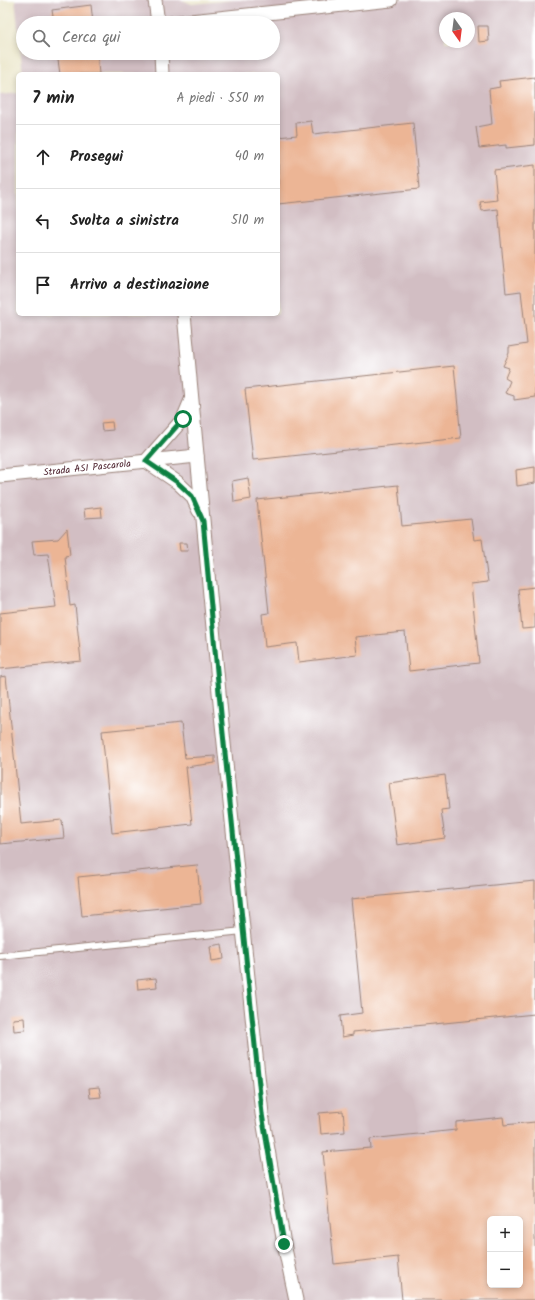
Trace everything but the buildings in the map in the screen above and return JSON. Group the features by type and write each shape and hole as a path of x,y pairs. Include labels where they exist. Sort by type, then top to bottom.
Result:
{"street":[{"path":"155,0 157,16"},
{"path":"238,16 391,0"},
{"path":"161,60 162,72"},
{"path":"184,316 221,714 262,1114 284,1244 296,1300"},
{"path":"192,397 183,419 146,461 177,482 192,496 203,521"},
{"name":"Strada ASI Pascarola","path":"0,476 197,456"}],"lane":[{"path":"0,956 243,931"}],"shaded area":[{"path":"15,0 182,0 192,4 234,0 535,0 535,1300 0,1300 0,95 16,93 16,316 280,316 280,72 23,72 21,60 280,60 280,16 17,16"}],"route":[{"path":"183,419 146,461 177,482 192,496 203,521 262,1114 284,1244"}]}
